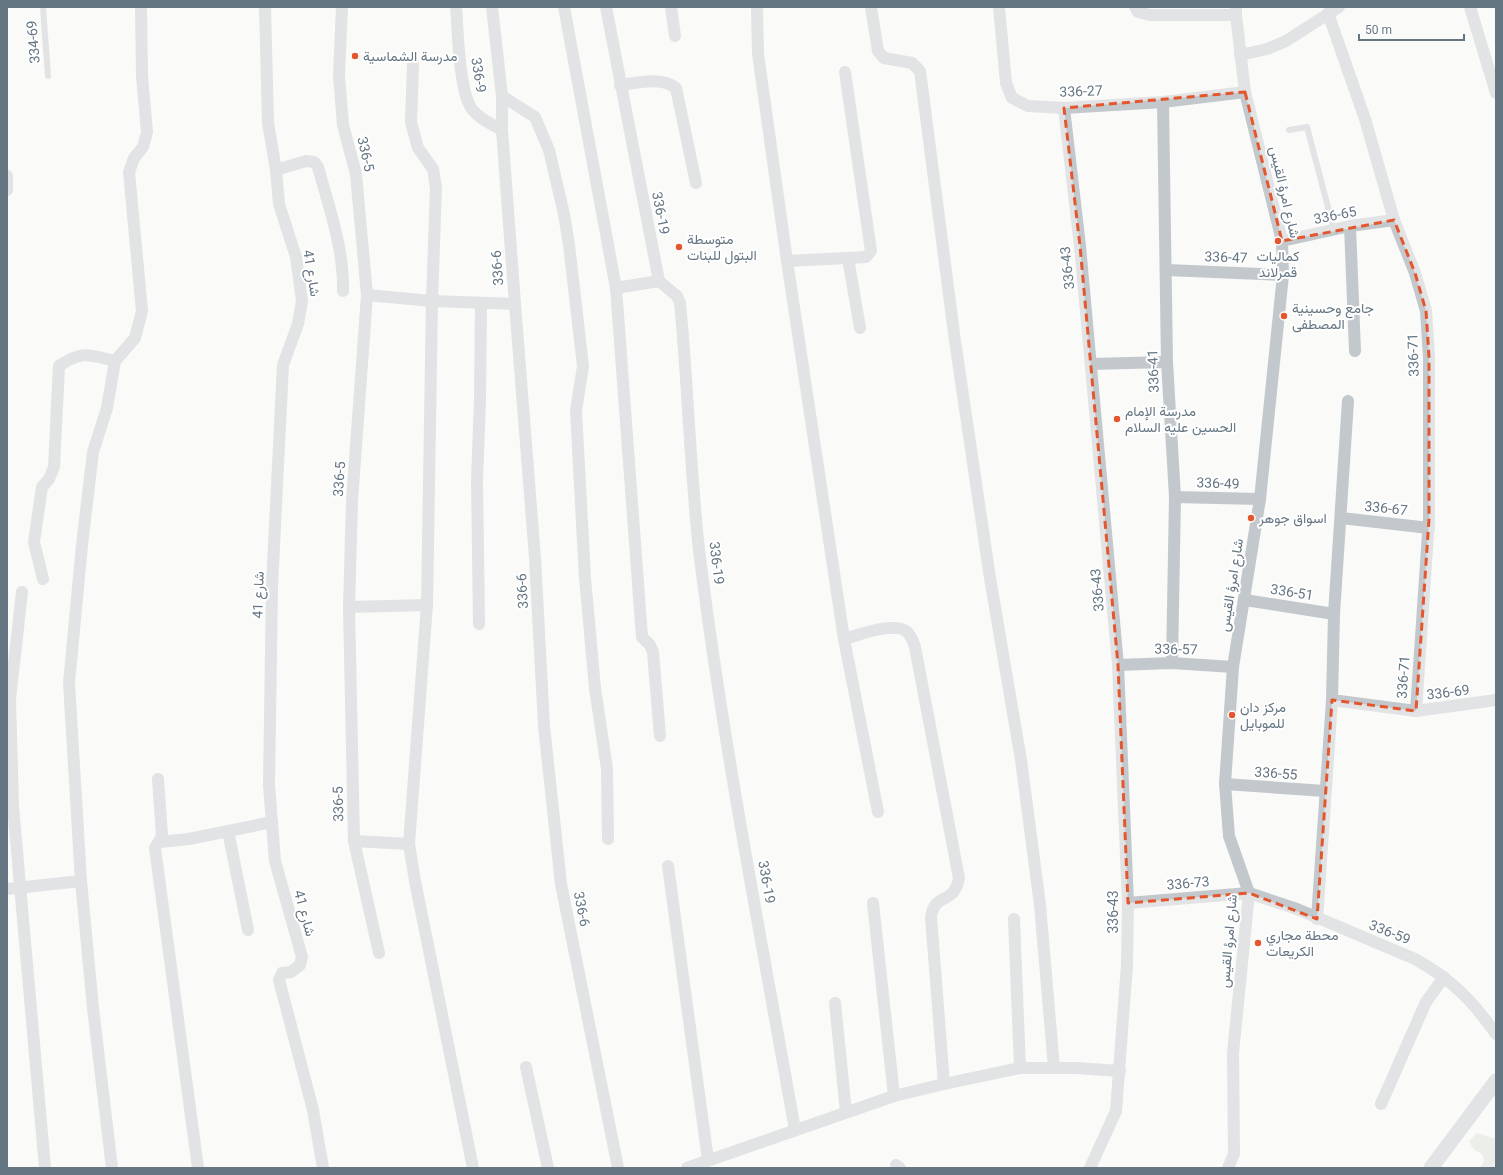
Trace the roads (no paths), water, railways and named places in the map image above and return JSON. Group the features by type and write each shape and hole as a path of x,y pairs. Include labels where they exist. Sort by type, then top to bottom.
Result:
{"street":[{"path":"112,1168 93,1008 81,881 69,683 82,545 93,452 107,408 115,360 134,338 142,311 129,172 134,158 143,147 147,132 142,76 141,7"},
{"name":"شارع 41","path":"265,7 268,123 276,170 279,204 296,257 302,301 298,324 283,365 272,594 269,785 276,860 302,957 300,965 291,972 282,973 278,980 313,1110 323,1168"},
{"name":"336-5","path":"342,7 339,75 343,125 356,174 367,296 352,501 349,607 354,841 378,953"},
{"name":"336-9","path":"456,7 463,78 469,105 482,118 502,130"},
{"name":"336-6","path":"492,7 502,96 502,130 535,558 544,726 561,884 618,1168"},
{"path":"564,7 616,288 642,637 650,645 653,652 660,736"},
{"name":"336-19","path":"606,7 659,281 677,296 680,303 687,411 702,565 726,732 795,1130"},
{"path":"671,7 675,36"},
{"path":"758,7 758,54 787,261 844,639 878,812"},
{"path":"871,7 878,51 884,58 912,63 920,71 955,341 990,578 1021,760 1040,905 1054,1068"},
{"name":"336-27","path":"999,7 1006,83 1012,98 1028,106 1064,108 1163,102 1245,92"},
{"path":"1136,7 1138,12 1150,15 1236,11"},
{"path":"1240,55 1267,49 1286,41 1339,7"},
{"path":"1470,7 1496,93"},
{"name":"شارع امرؤ القيس","path":"1228,1168 1234,1154 1233,1053 1249,893 1229,836 1225,784 1233,667 1245,600 1260,499 1283,275 1282,241 1245,92 1236,11"},
{"name":"336-71","path":"1328,13 1365,119 1394,220 1415,273 1426,311 1429,357 1428,528 1416,711"},
{"path":"413,64 411,122 418,148 433,169 436,188 432,301 427,605 409,844 415,881 473,1168"},
{"path":"787,261 866,257 871,251 845,72"},
{"path":"620,85 659,81 669,82 676,88 696,183"},
{"path":"502,96 535,117 549,150 568,245 583,366 576,411 578,459 585,578 595,688 607,768 608,839"},
{"name":"336-41","path":"1163,102 1167,270 1167,362 1175,497 1172,663"},
{"name":"336-43","path":"1064,108 1092,364 1118,665 1128,903 1127,965 1116,1111 1090,1168"},
{"path":"276,170 306,161 314,162 318,167 338,242 343,273 343,291"},
{"path":"7,176 7,190"},
{"name":"336-65","path":"1282,241 1350,226 1394,220"},
{"path":"1350,226 1355,351"},
{"path":"848,258 860,328"},
{"name":"336-47","path":"1167,270 1283,275"},
{"path":"616,288 659,281"},
{"path":"367,296 432,301 515,304"},
{"path":"479,624 477,480 481,303"},
{"path":"43,579 34,542 42,487 49,479 54,467 59,366 71,357 85,354 115,360"},
{"path":"1092,364 1167,362"},
{"path":"1317,918 1332,700 1334,614 1348,401"},
{"name":"336-49","path":"1175,497 1260,499"},
{"name":"336-67","path":"1341,518 1428,528"},
{"path":"22,592 10,699 12,806 45,1168"},
{"name":"336-51","path":"1245,600 1334,614"},
{"path":"349,607 427,605"},
{"path":"844,639 890,627 906,631 911,636 915,647 959,878 957,888 948,897 938,901 933,907 931,917 944,1084"},
{"name":"336-57","path":"1118,665 1172,663 1233,667"},
{"name":"336-69","path":"1332,700 1416,711 1496,700"},
{"path":"158,779 162,836 160,842 155,848 198,1168"},
{"name":"336-55","path":"1225,784 1325,791"},
{"path":"160,842 189,839 272,822"},
{"path":"228,831 248,930"},
{"path":"354,841 409,844"},
{"path":"668,866 705,1164"},
{"path":"7,889 81,881"},
{"name":"336-73","path":"1128,903 1249,893"},
{"name":"336-59","path":"1249,893 1297,909 1415,958 1457,987 1480,1011 1496,1034"},
{"path":"872,903 894,1096"},
{"path":"1014,919 1020,1068"},
{"path":"1381,1104 1426,1002 1444,977"},
{"path":"835,1003 846,1112"},
{"path":"526,1067 548,1168"},
{"path":"687,1168 705,1164 795,1130 894,1096 944,1084 1020,1068 1120,1071"},
{"path":"1431,1168 1496,1081"}],"lane":[{"name":"334-69","path":"43,7 48,76"},
{"path":"1289,130 1307,127 1334,230"}],"place":[{"name":"مدرسة الشماسية","path":"355,56"},
{"name":"كماليات قمرلاند","path":"1278,241"},
{"name":"متوسطة البتول للبنات","path":"679,247"},
{"name":"جامع وحسينية المصطفى","path":"1284,316"},
{"name":"مدرسة الإمام الحسين عليه السلام","path":"1117,419"},
{"name":"اسواق جوهر","path":"1251,518"},
{"name":"مركز دان للموبايل","path":"1232,715"},
{"name":"محطة مجاري الكريعات","path":"1258,943"}]}
